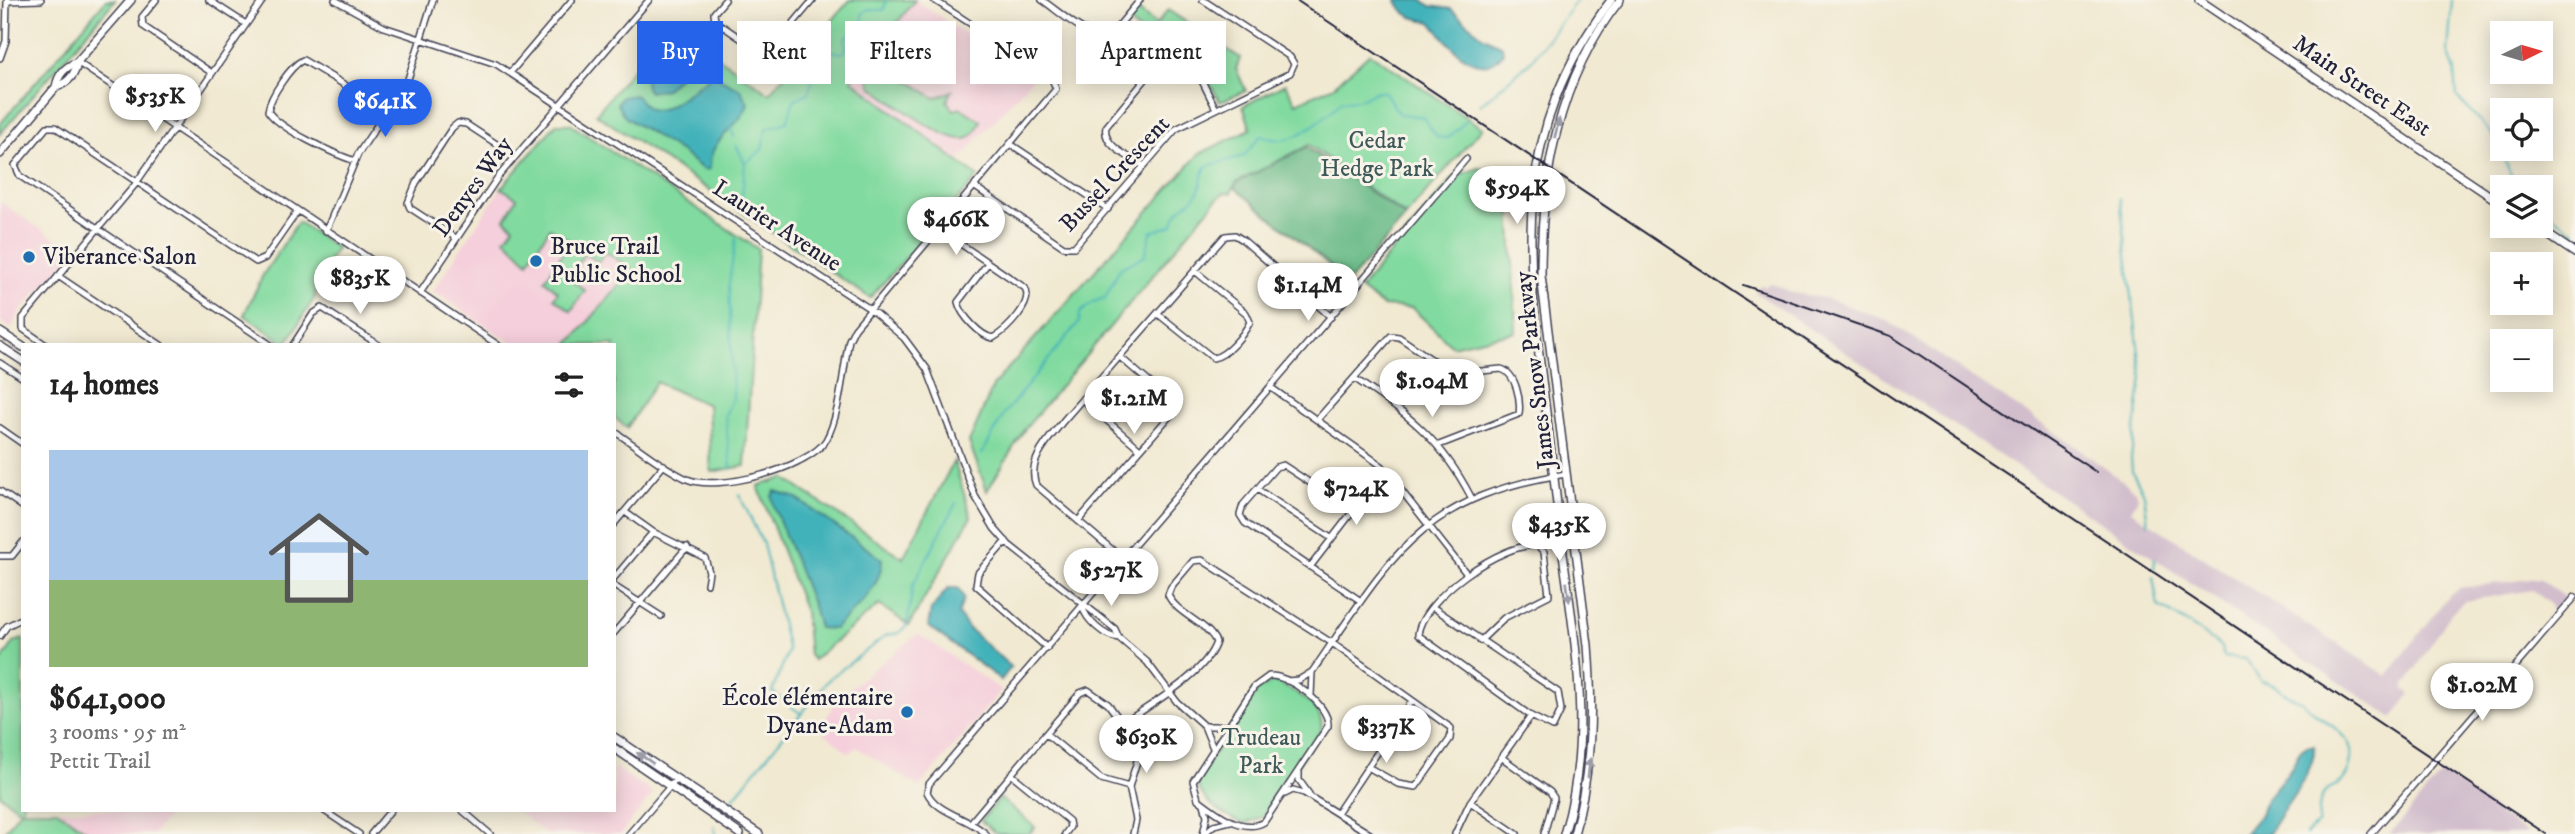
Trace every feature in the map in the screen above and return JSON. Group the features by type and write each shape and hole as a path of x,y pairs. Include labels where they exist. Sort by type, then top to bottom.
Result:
{"main road":[{"path":"0,154 56,87 64,84 76,70 76,62 131,0"},
{"name":"James Snow Parkway","path":"1564,834 1577,784 1581,688 1529,265 1535,170 1557,90 1581,44 1611,0"},
{"name":"James Snow Parkway","path":"1574,834 1588,777 1592,703 1588,645 1541,276 1544,190 1566,95 1594,36 1620,0"},
{"name":"Main Street East","path":"2199,0 2490,196"},
{"path":"2553,238 2575,253"},
{"path":"0,332 21,346"},
{"path":"0,346 21,360"},
{"path":"616,738 759,834"},
{"path":"616,749 740,834"}],"street":[{"path":"0,58 6,41 7,1 41,0"},
{"path":"156,0 142,17 143,26 212,73"},
{"path":"209,0 246,24"},
{"path":"43,343 23,329 21,321 138,181 263,0"},
{"name":"Laurier Avenue","path":"335,0 384,27 496,64 870,309 904,338 927,369 975,496 994,528 1082,606"},
{"path":"326,231 355,162 408,79 433,0"},
{"path":"510,73 572,0"},
{"name":"Denyes Way","path":"420,293 515,156 649,0"},
{"path":"725,0 714,13 715,21 762,53 770,51 813,0"},
{"path":"616,432 687,479 717,484 800,463 822,446 831,430 849,340 870,309 1053,97 1056,89 1054,80 934,0"},
{"path":"947,8 953,0"},
{"path":"1042,0 1090,32 1103,37 1111,35 1140,0"},
{"name":"Bussel Crescent","path":"975,187 1068,248 1077,244 1176,129 1285,77 1294,64 1286,54 1203,0"},
{"path":"355,162 311,142 273,118 268,111 271,101 296,64 303,60 350,88 384,116"},
{"path":"1144,166 1110,144 1105,133 1106,127 1159,64 1172,61 1202,81 1216,109"},
{"path":"76,62 495,343"},
{"path":"456,238 410,208 408,203 416,183 453,128 458,123 466,124 515,156"},
{"path":"268,343 17,174 15,165 47,127 52,126 256,262 265,258 297,212"},
{"path":"1012,145 1108,209"},
{"path":"986,834 971,822 942,808 927,792 929,784 1466,159"},
{"path":"939,229 1025,288 1029,295 1027,303 993,338 985,336 960,309 958,302 988,263"},
{"path":"1123,559 1036,485 1032,470 1042,449 1082,399 1223,237 1235,235 1331,317"},
{"path":"1158,314 1213,358 1226,352 1244,332 1250,322 1247,313 1195,271"},
{"path":"58,276 158,343"},
{"path":"294,343 313,314 322,309 376,343"},
{"path":"1317,420 1387,338 1395,335 1453,374 1501,369 1508,371 1513,378 1520,414 1439,445"},
{"path":"257,343 260,338"},
{"path":"1078,521 1174,412 1175,407 1120,357"},
{"path":"0,363 21,377"},
{"path":"1353,377 1416,421 1439,445 1471,498"},
{"path":"1270,387 1373,458 1466,573"},
{"path":"1082,399 1140,449"},
{"path":"1,431 21,443"},
{"path":"616,522 664,465"},
{"path":"1353,511 1286,466 1276,467 1240,510 1241,520 1361,601"},
{"path":"1287,681 1301,679 1312,672 1388,565 1427,524 1471,498 1513,484 1566,474"},
{"path":"1310,567 1353,511 1391,477"},
{"path":"1257,489 1331,538"},
{"path":"0,491 21,506"},
{"path":"625,512 653,532 687,547 708,563 707,583"},
{"path":"616,576 653,532"},
{"path":"1006,541 978,573 976,586 1046,648"},
{"path":"0,556 12,556 21,545"},
{"path":"1434,608 1480,641 1558,692 1561,710 1553,727 1531,716 1421,637 1418,630 1434,608 1466,573 1498,554 1535,545 1544,552 1548,598 1504,618 1480,641"},
{"path":"616,631 687,547"},
{"path":"1124,723 1198,670 1215,645 1211,635 1174,604 1168,595 1171,587 1195,559 1205,562 1332,643 1451,728 1450,739 1416,787 1398,783 1368,767"},
{"path":"616,587 661,616"},
{"path":"2371,834 2575,597"},
{"path":"1082,606 1092,608 1115,629 1119,638 1147,662 1168,691 1204,726 1213,748"},
{"path":"1082,606 1085,615 1110,637 1119,638"},
{"path":"0,636 7,625 21,619"},
{"path":"0,621 7,625"},
{"path":"1312,672 1312,698"},
{"path":"1274,676 1287,681 1312,698 1325,709 1328,726 1264,822 1257,828 1244,829 1204,804 1194,792 1193,781 1260,680 1274,676"},
{"path":"971,822 1080,693 1088,690 1108,704 1142,751 1129,787 1136,820 1133,834"},
{"path":"1336,813 1412,701"},
{"path":"1455,834 1470,802 1531,716"},
{"path":"1204,726 1227,726"},
{"path":"1046,734 1101,779 1129,787"},
{"path":"1501,757 1550,792 1554,798 1544,834"},
{"path":"1299,771 1299,780 1311,797"},
{"path":"1012,774 1069,821 1070,827 1065,834"},
{"path":"629,834 677,779"},
{"path":"1283,796 1293,790 1311,797 1370,834"},
{"path":"1470,802 1517,834"},
{"path":"1203,834 1207,816 1204,804"},
{"path":"327,812 359,834"},
{"path":"371,834 389,812"},
{"path":"464,812 490,834"},
{"path":"1203,834 1214,825 1230,821"}],"shaded area":[{"path":"915,0 946,21 898,21"},
{"path":"956,28 970,37 970,84 1027,84 958,161 856,84 956,84"},
{"name":"Bruce Trail Public School","path":"501,188 565,225 633,270 570,343 512,343 433,291"},
{"path":"0,202 74,251 19,313 11,329 0,321"},
{"path":"1770,283 1794,293 1829,299 1886,320 2075,446 2136,491 2138,497 2131,511 2387,676 2448,597 2459,588 2539,578 2565,598 2552,614 2550,604 2533,590 2464,601 2452,612 2403,688 2410,694 2393,718 1755,292 1761,285 1766,287"},
{"name":"École élémentaire Dyane-Adam","path":"918,634 1002,690 919,787 856,747 849,753 819,729 841,695"},
{"path":"616,768 653,793 621,834 546,834 518,812 616,812"},
{"path":"2442,773 2528,834 2390,834"},
{"path":"60,812 171,812 153,834 92,834"}],"green space":[{"path":"106,0 115,0 0,134 0,124"},
{"path":"850,0 915,0 898,21 845,21 845,84 857,84 978,177 870,298 596,114 637,64 637,84 723,84 723,60 737,70 737,84 756,84 769,93 777,84 831,84 831,22"},
{"path":"1137,9 1151,21 1127,21"},
{"path":"1168,10 1184,21 1159,21"},
{"path":"1226,49 1240,58 1236,69 1246,91 1220,102 1210,84 1226,84"},
{"name":"Cedar Hedge Park","path":"1370,53 1482,128 1406,216 1309,145 1236,183 1231,193 1224,193 1215,201 1024,430 987,491 969,442 994,384 1199,154 1251,129 1243,106 1285,84 1296,103 1334,86"},
{"path":"871,84 914,84 935,98 952,91 947,101 954,110 961,108 981,121 972,135 959,139 934,129"},
{"path":"556,124 570,124 758,249 745,466 711,472 708,405 656,382 627,428 616,419 616,343 570,343 633,270 606,252 598,262 585,253 569,278 585,290 571,311 554,298 558,292 545,280 570,241 550,228 528,262 505,239 514,227 505,219 517,198 501,188"},
{"path":"1306,147 1406,217 1345,286 1339,273 1235,188 1236,183"},
{"path":"1479,168 1513,180 1510,202 1516,332 1452,346 1412,308 1383,306 1360,289 1455,176"},
{"path":"298,222 337,248 321,273 315,297 287,343 244,315 263,275"},
{"path":"954,461 971,517 909,625 879,605 813,660 809,655 805,612 758,486 784,478 903,558"},
{"path":"21,640 21,812 60,812 91,834 3,834 20,810 0,795 0,663 14,642"},
{"name":"Trudeau Park","path":"1272,682 1279,683 1314,707 1319,714 1321,730 1262,817 1244,824 1221,812 1207,800 1202,794 1198,778 1258,690"},
{"path":"1000,798 1035,827 1029,834 997,834 981,821"}],"water":[{"path":"1396,0 1422,0 1431,6 1451,9 1482,36 1502,46 1503,53 1494,62 1474,62 1454,49 1431,22 1410,16"},
{"path":"723,80 740,89 748,103 740,119 714,149 710,169 704,170 681,152 625,117 617,104 622,97 635,95 646,107 653,110 680,99 700,84 723,84"},
{"path":"671,84 666,89 649,92 646,86"},
{"path":"775,491 796,498 882,559 881,570 872,589 834,629 819,628 774,507 772,496"},
{"path":"948,588 958,588 964,598 958,614 970,630 1011,667 1001,680 928,626 931,610"},
{"path":"2307,746 2314,746 2310,767 2269,834 2244,834 2259,816 2267,798 2290,770 2300,751"}],"waterway":[{"path":"745,163 762,150 766,129 787,122 794,100 808,93 813,79 828,75 831,70 828,57 830,51 842,53 846,50 845,38 863,27 862,14 867,10 884,10 886,0"},
{"path":"1480,105 1532,60 1577,0"},
{"path":"2452,0 2448,52 2455,71 2457,97 2491,133 2511,175"},
{"path":"982,454 1004,414 1079,322 1080,313 1093,302 1105,298 1120,268 1145,256 1151,232 1173,225 1179,210 1197,194 1207,166 1244,156 1260,136 1289,139 1322,119 1341,101 1359,100 1377,91 1385,92 1399,114 1423,117 1437,137 1448,138 1466,121"},
{"path":"731,127 734,137"},
{"path":"736,145 745,163 741,209"},
{"path":"2120,198 2142,378 2131,458 2132,471 2144,494 2148,524"},
{"path":"2553,216 2575,233"},
{"path":"731,469 725,415 733,398 729,283 736,238"},
{"path":"739,494 763,544 788,651 772,692 800,713"},
{"path":"730,802 830,678 887,635 899,633 907,625 913,585 956,503"},
{"path":"2154,569 2155,558"},
{"path":"2153,577 2158,606 2216,643 2221,647 2224,657 2246,659 2261,681 2302,701 2339,732 2349,744 2351,758 2348,772 2341,782 2323,795 2318,823 2306,834"},
{"path":"714,826 715,834"}],"railway":[{"path":"1296,0 2546,834"},
{"path":"1743,285 1891,336 2096,472"}],"place":[{"name":"Viberance Salon","path":"29,257"},
{"name":"Bruce Trail Public School","path":"536,261"},
{"name":"École élémentaire Dyane-Adam","path":"907,712"}]}
